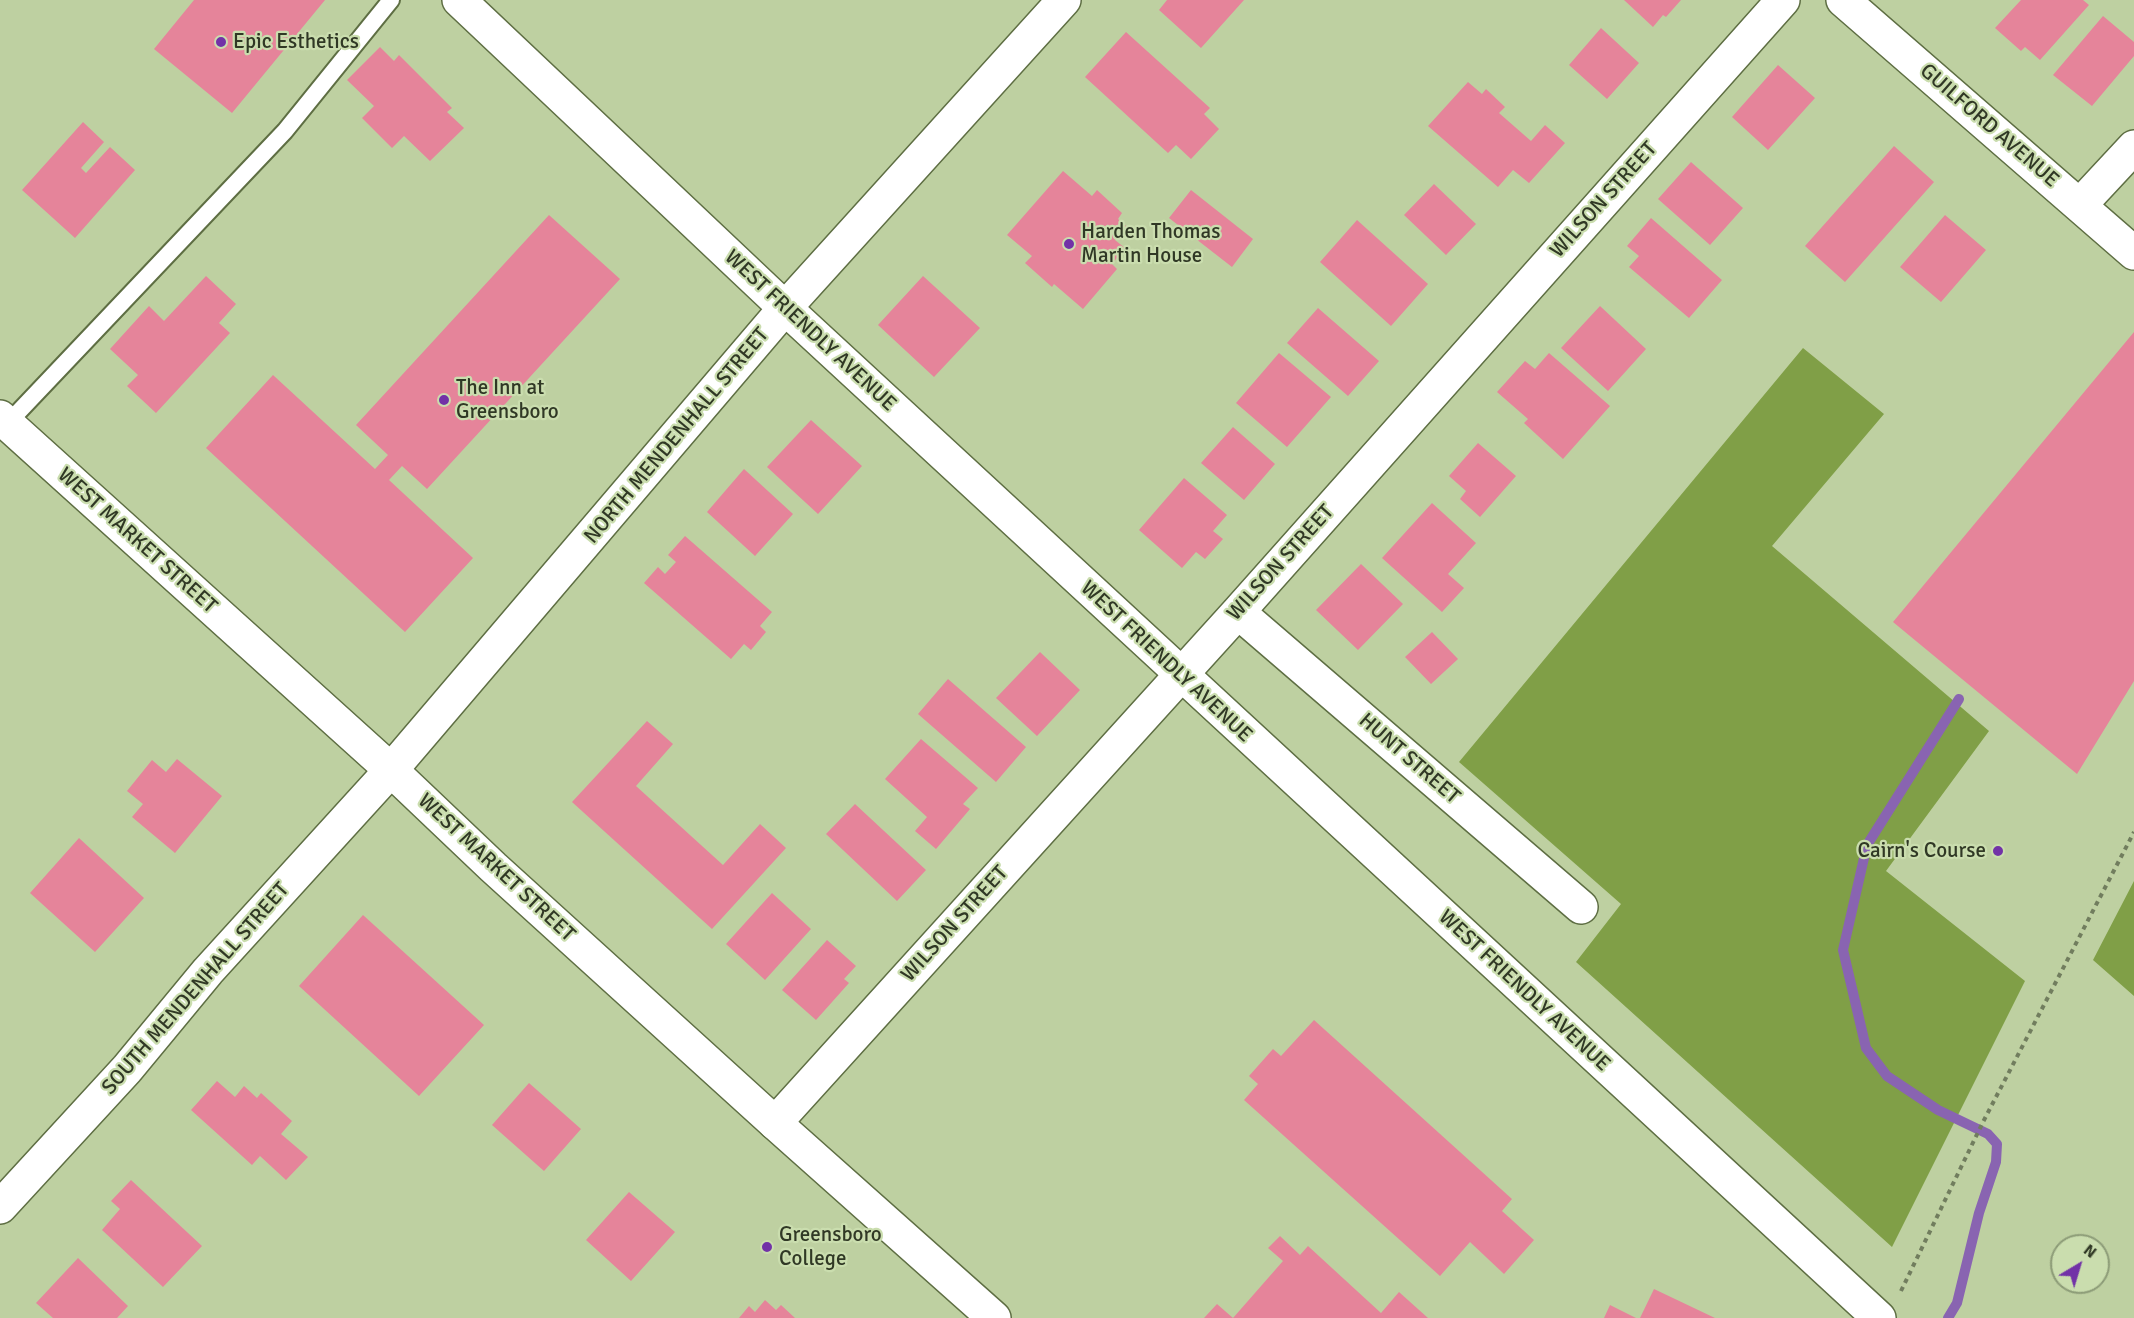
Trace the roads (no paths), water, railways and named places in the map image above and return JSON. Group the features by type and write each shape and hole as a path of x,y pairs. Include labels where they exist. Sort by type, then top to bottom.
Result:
{"street":[{"name":"WEST FRIENDLY AVENUE","path":"459,0 785,308 1179,674 1784,1229 1889,1307"},
{"name":"NORTH MENDENHALL STREET","path":"391,770 785,308 1064,0"},
{"name":"WILSON STREET","path":"775,1123 1179,674 1238,612 1783,0"},
{"name":"GUILFORD AVENUE","path":"1843,0 2134,253"},
{"path":"2080,205 2134,147"},
{"name":"WEST MARKET STREET","path":"3,421 391,770 502,875 775,1123 994,1318"},
{"name":"HUNT STREET","path":"1238,612 1581,907"},
{"name":"SOUTH MENDENHALL STREET","path":"0,1207 127,1069 208,971 391,770"}],"lane":[{"path":"3,421 111,315 285,131 391,0"}],"waterway":[{"path":"1948,1318 1957,1303 1979,1213 1996,1162 1997,1144 1988,1134 1938,1110 1887,1076 1866,1048 1843,950 1867,845 1959,699"}],"place":[{"name":"Epic Esthetics","path":"221,42"},
{"name":"Harden Thomas Martin House","path":"1069,244"},
{"name":"The Inn at Greensboro","path":"444,400"},
{"name":"Cairn's Course","path":"1998,851"},
{"name":"Greensboro College","path":"767,1247"}]}
